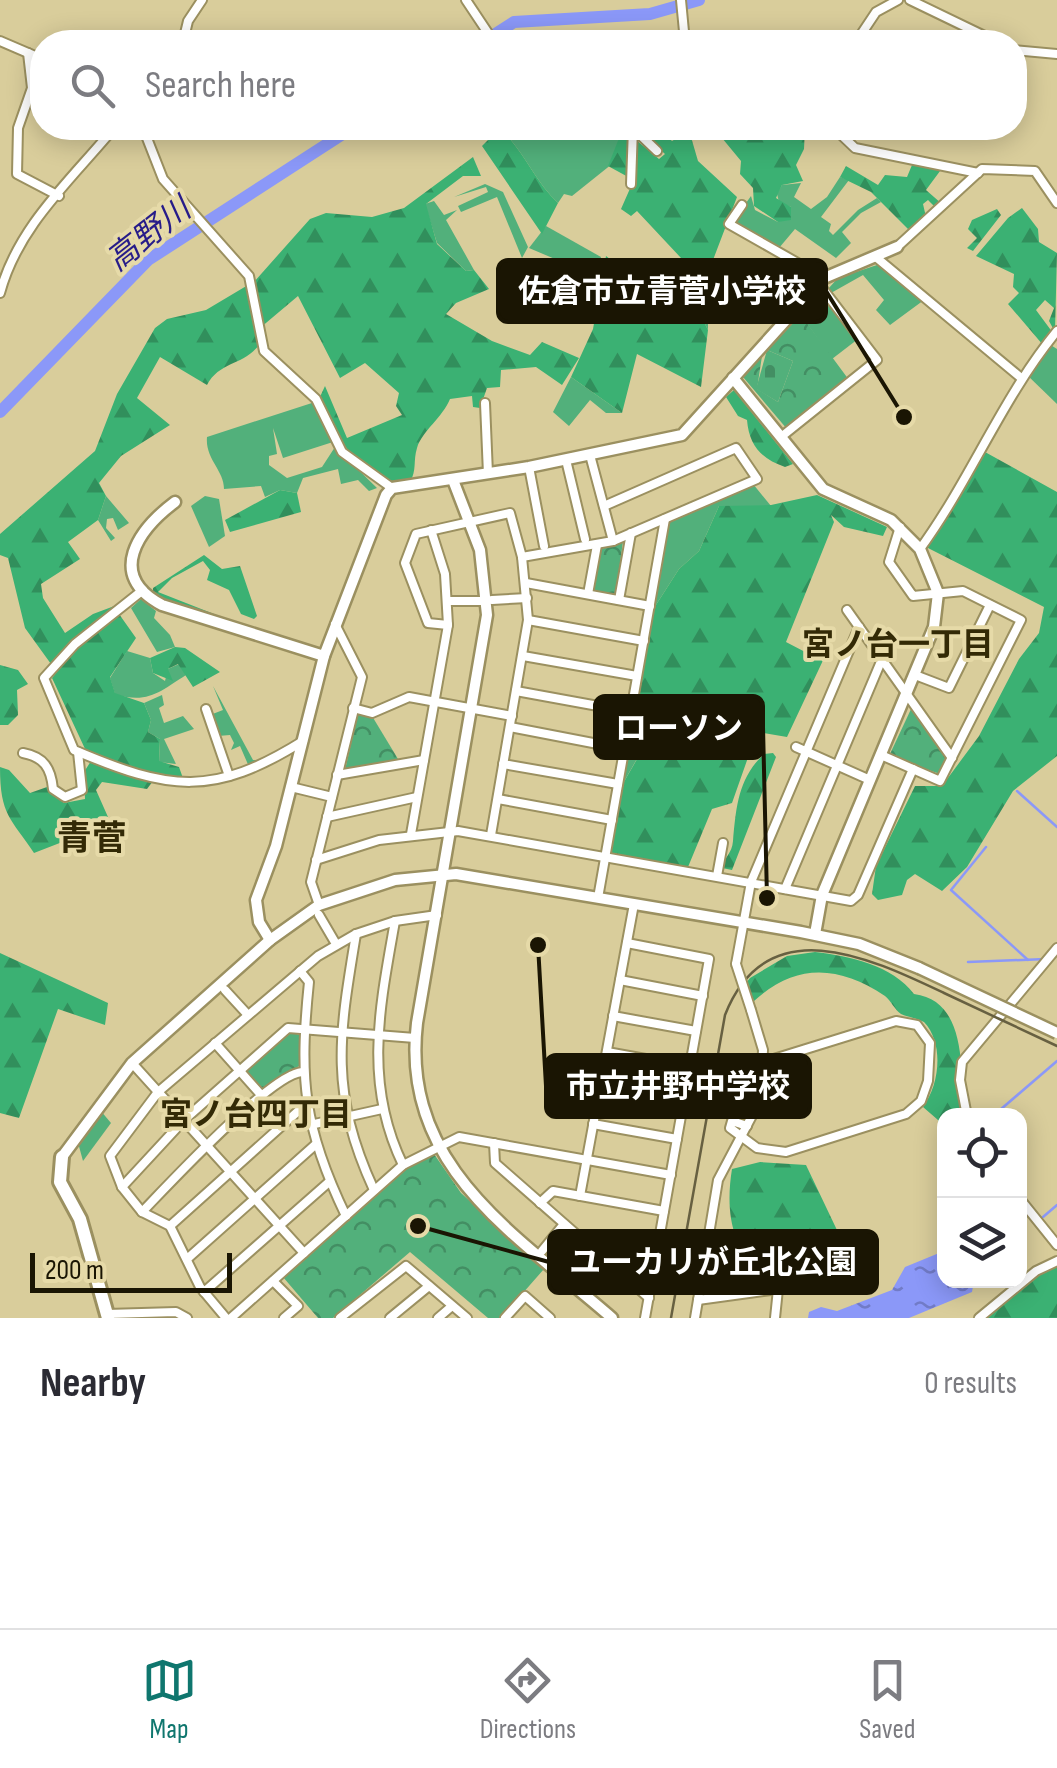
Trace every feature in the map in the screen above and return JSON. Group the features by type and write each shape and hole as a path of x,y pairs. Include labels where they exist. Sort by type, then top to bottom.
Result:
{"highway":[{"path":"62,1156 60,1182 82,1222 107,1316"}],"street":[{"path":"186,30 202,0"},
{"path":"466,0 486,30"},
{"path":"681,0 683,30"},
{"path":"864,30 876,12 898,0"},
{"path":"910,0 972,30"},
{"path":"0,41 28,53 30,70"},
{"path":"1027,51 1057,54"},
{"path":"30,94 18,128 16,174 59,196"},
{"path":"0,293 22,236 104,140"},
{"path":"147,140 155,168 249,276 259,337 272,361 316,399 348,459 392,488 528,467 682,435 822,281 898,247 984,169 1035,171 1057,203"},
{"path":"630,184 631,140"},
{"path":"645,140 657,151"},
{"path":"847,140 855,148 978,173"},
{"path":"1046,184 1056,178"},
{"path":"742,205 729,224 822,281 877,360 780,437"},
{"path":"877,258 1020,378"},
{"path":"920,549 951,506 1020,378 1057,331"},
{"path":"733,378 830,494 900,527 920,549 938,593 936,621 822,895 815,934"},
{"path":"485,403 488,474"},
{"path":"522,557 612,541 756,479 736,448 604,506"},
{"path":"590,455 612,541"},
{"path":"566,460 585,539"},
{"path":"528,467 544,546"},
{"path":"453,480 480,550 488,600 415,1038 418,1092 438,1147 466,1189 612,1318"},
{"path":"270,940 259,922 256,900 291,787 324,656 392,488"},
{"path":"175,502 152,519 137,539 134,570 143,590 162,605 324,656"},
{"path":"448,625 428,623 405,563 416,534 510,513 522,557 528,620 491,835"},
{"path":"598,898 665,519"},
{"path":"881,755 940,781 1021,620 963,591 913,596 889,562 900,527"},
{"path":"411,834 448,625 448,601 431,530"},
{"path":"619,600 631,532"},
{"path":"588,594 597,545"},
{"path":"526,583 650,606"},
{"path":"23,753 42,761 52,774 53,789 64,797 82,790 78,752 44,678 75,644 143,590"},
{"path":"448,601 527,598"},
{"path":"915,674 949,688 990,605"},
{"path":"847,610 952,758"},
{"path":"528,620 644,641"},
{"path":"335,623 362,677 311,888 336,944"},
{"path":"695,1318 718,1180 758,1100 764,1062 736,964 751,882 859,627"},
{"path":"523,656 637,676"},
{"path":"784,888 882,660"},
{"path":"516,691 631,712"},
{"path":"353,708 372,713 410,697 512,716"},
{"path":"206,708 229,776"},
{"path":"510,727 624,749"},
{"path":"78,752 166,783 254,771 303,740"},
{"path":"796,747 870,780"},
{"path":"338,775 424,760"},
{"path":"504,764 618,784"},
{"path":"316,860 411,834 452,832 491,835 857,898 913,769"},
{"path":"291,787 332,797"},
{"path":"327,817 418,797"},
{"path":"498,799 612,820"},
{"path":"717,876 723,843"},
{"path":"62,1156 132,1063 270,940 369,886 445,873 860,944 1057,1033"},
{"path":"580,1196 634,904"},
{"path":"437,915 395,920 336,944 158,1092 110,1156 122,1187 142,1212 170,1226 204,1292 228,1318 402,1165 460,1137 671,1175"},
{"path":"395,920 375,1035 382,1109 402,1165"},
{"path":"356,934 340,1032 347,1117 374,1190"},
{"path":"626,943 709,959 645,1318"},
{"path":"965,1108 960,1080 962,1062 1057,948"},
{"path":"300,971 309,982 302,1072 306,1105 329,1182 346,1216"},
{"path":"620,980 703,996"},
{"path":"225,990 248,1016"},
{"path":"613,1016 696,1031"},
{"path":"747,1126 730,1122 731,1132 757,1148 786,1152 903,1116 926,1092 931,1048 920,1028 896,1020 764,1062"},
{"path":"122,1187 184,1120 288,1028 415,1038"},
{"path":"215,1043 262,1096"},
{"path":"606,1052 690,1067"},
{"path":"132,1063 304,1253"},
{"path":"142,1212 262,1096 289,1073 302,1072"},
{"path":"600,1087 684,1102"},
{"path":"170,1226 306,1105"},
{"path":"310,1125 382,1109"},
{"path":"593,1124 677,1139"},
{"path":"494,1143 495,1163 649,1298"},
{"path":"187,1259 316,1144"},
{"path":"204,1292 329,1182"},
{"path":"540,1203 554,1191 664,1211"},
{"path":"1027,1208 1057,1245"},
{"path":"542,1250 564,1224"},
{"path":"595,1250 607,1239 706,1256 745,1272 780,1270 774,1318"},
{"path":"979,1318 1036,1271 1057,1261"},
{"path":"340,1318 401,1266 467,1318"},
{"path":"273,1281 298,1306 284,1318"},
{"path":"390,1318 429,1286"},
{"path":"698,1300 780,1289"},
{"path":"505,1318 524,1296 550,1318"},
{"path":"438,1318 452,1306"},
{"path":"107,1316 176,1312 187,1318"}],"green space":[{"path":"488,140 511,140 558,203 542,234 482,146"},
{"path":"511,140 619,140 612,164 572,196 564,194 558,203"},
{"path":"618,140 631,140 630,178 608,166"},
{"path":"636,140 659,159 665,154 650,140 692,140 698,161 737,197 713,260 708,295 694,292 676,275 681,258 637,211 631,216 621,209 632,184"},
{"path":"724,140 804,140 796,165 803,181 782,185 776,198 791,207 791,220 778,222 754,206 753,188 740,174 741,161"},
{"path":"473,157 481,176 463,176 426,204 437,244 466,271 474,270 489,289 456,303 446,314 492,341 530,355 542,342 579,358 562,385 536,367 501,370 500,387 487,388 480,408 473,407 472,396 450,399 420,442 410,482 393,481 378,476 353,456 319,399 325,386 347,438 402,415 396,406 399,393 365,363 340,378 298,296 260,328 253,283 310,219 326,213 372,217 404,208"},
{"path":"912,165 943,167 926,190 942,204 937,209 928,200 923,204 926,217 911,232 871,192 840,177 846,166 878,185 885,175 907,177"},
{"path":"840,177 849,180 821,217 831,224 829,231 833,235 858,210 877,198 881,202 861,213 842,232 851,243 836,258 795,229 779,248 731,224 751,196 755,210 778,222 791,207 779,202 777,194 782,185 801,183 794,197 811,209 827,197"},
{"path":"485,184 503,192 528,247 522,258 497,197 461,212 458,206 488,192 486,187 454,197"},
{"path":"434,201 444,215 457,210 446,220 474,270 466,271 437,243 425,204"},
{"path":"1022,208 1038,229 1039,242 1057,253 1055,332 1049,321 1054,308 1045,300 1036,310 1053,333 1043,345 1008,304 1019,293 1013,287 1014,274 976,256 1008,218"},
{"path":"997,209 1001,215 973,251 967,248 977,238 968,229 972,220"},
{"path":"546,226 601,257 595,276 529,248"},
{"path":"606,256 671,306 704,322 708,330 701,387 637,354 622,413 571,377 593,329"},
{"path":"880,264 924,300 890,325 876,310 884,300 863,275 831,293 828,289 838,278"},
{"path":"675,268 676,275 700,295 708,295 708,330 704,322 655,294"},
{"path":"248,285 259,345 253,352 218,372 207,385 160,357 137,398 170,425 121,456 99,483 106,496 98,520 68,542 80,559 41,584 43,598 65,633 93,614 117,605 51,664 25,628 8,558 0,555 0,534 95,451 117,394 155,328 167,319 206,310"},
{"path":"823,294 858,339 832,359 801,315"},
{"path":"801,315 849,380 787,429 743,377 762,356 757,389 778,402 793,361 767,350"},
{"path":"1049,344 1057,349 1057,404 1026,374"},
{"path":"767,350 793,361 778,402 756,389"},
{"path":"571,377 622,413 606,413 590,400 569,426 553,412"},
{"path":"734,390 793,464 777,464 758,450 750,437 747,420 738,416 726,397"},
{"path":"315,402 333,442 283,458 273,428 277,454 269,456 269,465 287,478 322,467 335,447 377,488 369,491 358,480 341,484 338,469 303,478 297,493 280,490 265,497 261,486 224,489 207,437"},
{"path":"985,452 1057,492 1057,756 1013,791 967,867 942,891 915,874 907,880 902,895 878,900 872,894 876,866 915,786 942,786 979,736 1019,659 1039,633 1044,607 926,547"},
{"path":"753,484 771,506 719,506 699,551 679,569 654,608 668,521"},
{"path":"280,490 297,493 301,512 230,532 225,520"},
{"path":"817,495 887,527 883,536 844,527 831,515 834,522 786,642 809,654 812,647 826,654 787,737 757,732 732,803 712,809 688,867 613,854 610,849 621,787 656,726 637,710 654,608 679,569 699,551 719,506 771,505"},
{"path":"106,496 129,523 118,530 113,518 107,519 106,528 115,538 111,541 98,520"},
{"path":"205,496 219,499 225,536 209,547 191,506"},
{"path":"623,541 616,594 594,593 599,550"},
{"path":"204,555 222,569 240,566 257,616 254,619 241,614 229,590 207,580 210,570 203,561 172,578 158,592 265,634 153,595 153,588"},
{"path":"141,599 156,611 154,618 175,647 157,652 131,608"},
{"path":"119,614 136,638 110,677 115,693 144,703 151,720 148,732 160,739 159,761 179,767 184,781 168,780 86,751 52,678 77,646"},
{"path":"175,647 185,648 220,672 193,687 178,664 168,669 173,681 153,673 150,658"},
{"path":"127,651 150,658 153,673 165,681 168,669 179,664 186,675 146,697 115,694 110,678"},
{"path":"0,665 18,670 28,684 17,690 18,715 8,725 0,725"},
{"path":"213,686 253,760 258,760 250,769 240,746 231,750 234,743 230,735 218,736 210,715 223,710"},
{"path":"162,695 164,705 159,708 164,723 183,716 194,729 164,739 176,764 159,762 160,739 148,732 151,720 144,703"},
{"path":"912,707 946,756 940,774 889,756"},
{"path":"637,710 656,725 621,787"},
{"path":"358,713 372,716 398,759 345,770"},
{"path":"773,753 776,757 732,870 722,868 732,845 744,783 755,763 764,754"},
{"path":"91,761 153,781 147,789 102,782 96,790 108,817 106,825 34,853 5,807 0,767 9,770 30,793 47,787 64,803 85,799 84,772"},
{"path":"815,952 856,959 882,969 914,994 932,1000 944,1010 958,1042 964,1108 937,1108 937,1119 923,1107 936,1076 935,1041 924,1022 901,1014 885,996 868,986 834,974 802,975 786,980 754,1001 746,983 787,956"},
{"path":"0,953 108,1003 105,1025 58,1009 19,1118 0,1113"},
{"path":"290,1032 300,1035 299,1066 260,1090 246,1070"},
{"path":"100,1110 111,1123 83,1161 77,1139"},
{"path":"434,1154 461,1193 544,1269 501,1318 488,1318 410,1252 333,1318 318,1318 283,1277 405,1168"},
{"path":"760,1162 806,1165 846,1249 834,1255 834,1262 761,1269 750,1260 732,1225 729,1197 732,1169"},
{"path":"1057,1265 1057,1318 983,1318 1020,1288 1027,1288 1027,1283"}],"water":[{"path":"937,1254 937,1288 973,1288 972,1292 909,1318 808,1318 809,1312 821,1307 837,1311 892,1290 905,1267"}],"waterway":[{"name":"高野川","path":"502,30 514,22 650,14 699,0"},
{"name":"高野川","path":"0,412 148,260 333,140"},
{"path":"1017,791 1057,827"},
{"path":"986,847 951,890 1028,960"},
{"path":"968,962 1046,959"},
{"path":"1002,1108 1057,1061"},
{"path":"1043,1217 1057,1205"}],"tram line":[{"path":"671,1318 725,1015 743,982 767,962 793,952 853,956 915,980 1057,1046"}],"place":[{"name":"佐倉市立青菅小学校","path":"904,417"},
{"name":"ローソン","path":"767,898"},
{"name":"市立井野中学校","path":"538,945"},
{"name":"ユーカリが丘北公園","path":"418,1226"}],"district":[{"name":"宮ノ台一丁目","path":"898,644"},
{"name":"青菅","path":"92,838"},
{"name":"宮ノ台四丁目","path":"256,1114"}]}
